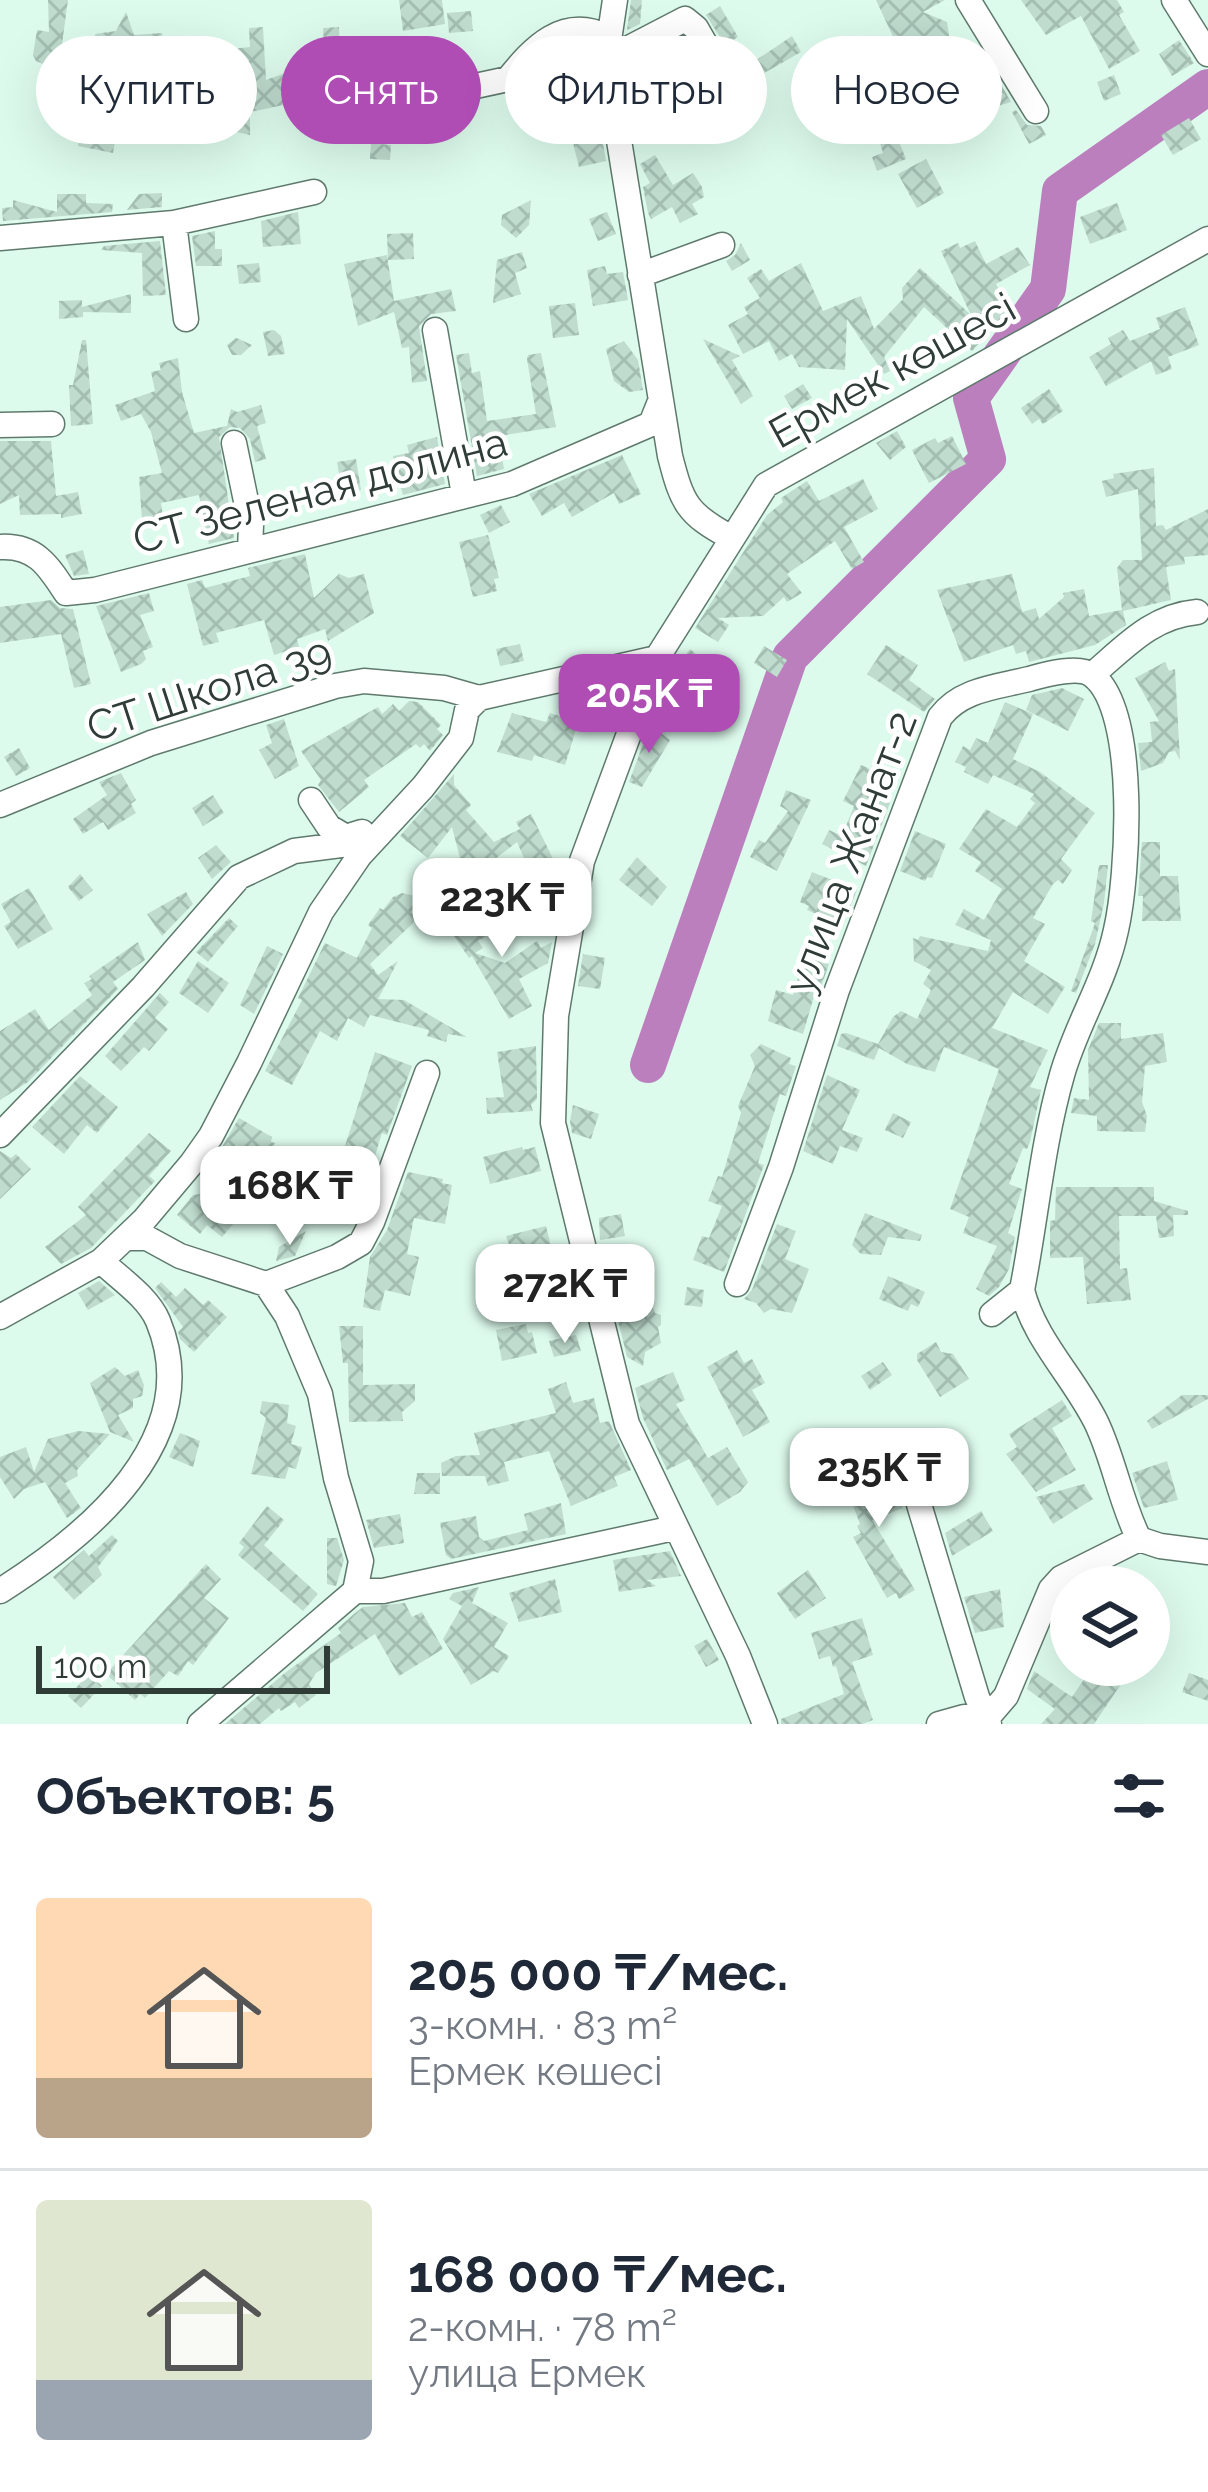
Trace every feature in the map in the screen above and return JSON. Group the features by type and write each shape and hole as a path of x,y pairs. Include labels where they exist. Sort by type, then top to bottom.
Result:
{"street":[{"path":"609,36 615,0"},
{"path":"968,0 1036,111"},
{"path":"1174,0 1208,54"},
{"path":"641,36 685,19 701,36"},
{"path":"554,36 584,31 590,36"},
{"path":"621,144 659,404 680,498 698,520 730,537"},
{"path":"0,238 174,223 314,192"},
{"path":"174,223 186,319"},
{"name":"Ермек көшесі","path":"765,1724 738,1656 627,1424 553,1123 556,1016 582,861 657,658 766,485 1208,239"},
{"path":"640,275 722,245"},
{"path":"435,330 464,495"},
{"name":"СТ Зеленая долина","path":"0,548 19,546 34,553 66,593 78,594 512,484 651,424 659,404"},
{"path":"0,425 52,424"},
{"path":"234,443 250,525 250,550"},
{"path":"1138,1538 1098,1426 1028,1316 1022,1289 1061,1078 1106,970 1122,897 1123,746 1110,701 1092,675 1155,622 1172,614 1197,612"},
{"name":"СТ Школа 39","path":"0,805 151,743 335,686 364,681 444,688 479,698 657,658"},
{"name":"улица Жанат-2","path":"737,1284 769,1203 837,990 940,717 952,701 986,689 1043,675 1083,671 1092,675"},
{"path":"0,1317 101,1261 127,1238 211,1136 321,912 461,738 467,710 479,698"},
{"path":"311,800 329,827 346,837 380,833"},
{"path":"0,1135 143,988 239,878 294,851 380,833"},
{"path":"266,1284 361,1243 427,1073"},
{"path":"127,1238 147,1238 181,1256 266,1284 287,1316 320,1394 337,1478 362,1561 355,1592 200,1724"},
{"path":"0,1591 36,1568 120,1496 159,1433 168,1379 157,1318 101,1261"},
{"path":"992,1315 1022,1289"},
{"path":"915,1491 976,1696 988,1720"},
{"path":"355,1592 383,1591 674,1528"},
{"path":"988,1720 1006,1696 1051,1589 1060,1578 1138,1538 1208,1552"},
{"path":"938,1724 964,1717 988,1720"}],"building":[{"path":"48,0 68,0 63,36 36,36 37,30 49,32"},
{"path":"399,0 442,0 445,24 403,31"},
{"path":"631,0 642,0 640,24 627,30"},
{"path":"876,0 945,0 923,12 947,22 949,36 893,36"},
{"path":"1021,0 1117,0 1124,12 1119,15 1140,51 1109,69 1081,16 1046,35"},
{"path":"720,6 737,36 719,36 706,15"},
{"path":"471,11 473,31 449,33 447,13"},
{"path":"126,12 134,35 162,36 95,36 116,31"},
{"path":"263,27 266,80 281,75 281,105 257,111 257,36 249,36 249,28"},
{"path":"339,27 339,36 324,36 323,28"},
{"path":"791,37 791,58 767,71 767,53"},
{"path":"1179,40 1194,63 1172,76 1159,54"},
{"path":"1114,75 1121,94 1104,101 1097,82"},
{"path":"1016,110 1027,125 1041,126 1046,135 1029,144 1012,112"},
{"path":"1189,118 1201,139 1173,155 1161,135"},
{"path":"78,144 115,144 113,153"},
{"path":"371,144 391,145 390,160 370,159"},
{"path":"573,144 603,144 606,161 579,167"},
{"path":"880,144 900,144 906,159 877,171 872,157 883,153"},
{"path":"655,155 673,185 693,173 704,197 692,204 698,214 680,223 672,207 651,219 643,187 650,183 640,164"},
{"path":"926,159 944,193 917,208 898,174"},
{"path":"162,193 162,207 127,210 139,194"},
{"path":"57,194 86,194 86,203 113,204 112,212 3,221 2,208 13,207 13,200 57,212"},
{"path":"531,200 529,225 516,238 501,225 502,215"},
{"path":"1117,203 1127,230 1090,244 1080,217"},
{"path":"298,212 301,244 263,247 261,221"},
{"path":"607,212 616,234 598,241 589,219"},
{"path":"215,231 222,266 196,266 192,236"},
{"path":"413,233 414,259 388,260 387,234"},
{"path":"160,241 166,295 143,296 142,253 101,250 104,246"},
{"path":"975,241 986,264 1018,247 1030,265 996,284 1012,313 985,328 990,332 972,351 924,307 884,357 890,371 884,374 847,319 845,370 799,367 792,354 779,361 769,341 743,354 728,325 748,314 744,307 760,298 747,278 761,269 769,281 801,263 823,311 861,296 874,329 903,299 902,288 920,268 971,315 941,251"},
{"path":"741,243 750,260 732,271 726,261"},
{"path":"522,252 527,268 515,273 521,294 493,303 497,260"},
{"path":"387,255 394,301 451,289 456,311 431,314 419,326 427,381 412,383 409,347 402,348 394,312 358,326 344,264"},
{"path":"259,263 261,282 239,284 237,265"},
{"path":"605,266 607,274 623,272 628,300 593,306 587,270"},
{"path":"131,294 131,313 83,312 83,317 59,319 59,301 82,300 82,307"},
{"path":"575,303 579,335 553,338 549,306"},
{"path":"1185,307 1199,345 1168,357 1172,369 1156,375 1151,361 1106,386 1089,357 1111,344 1108,338 1123,330 1130,341 1160,329 1156,318"},
{"path":"274,330 281,336 285,354 268,356 263,332"},
{"path":"236,338 252,345 241,355 232,355 227,345"},
{"path":"703,339 740,356 732,360 753,396 741,404"},
{"path":"82,340 86,340 93,424 71,426 69,385 73,385"},
{"path":"624,341 638,360 643,390 629,392 614,381 606,349"},
{"path":"469,353 472,373 480,371 487,421 536,414 527,359 541,353 556,427 505,435 511,456 502,458 504,469 477,476 456,355"},
{"path":"178,358 194,433 227,426 231,409 237,412 261,405 266,423 257,426 266,459 255,462 250,439 240,428 230,427 219,437 234,538 209,544 199,495 161,503 163,516 142,520 139,477 162,473 141,414 121,421 115,405 155,391 151,372 161,370 159,363"},
{"path":"803,384 812,398 792,409 784,396"},
{"path":"1049,389 1063,411 1043,424 1039,419 1032,424 1021,408"},
{"path":"897,431 906,447 890,460 876,443"},
{"path":"952,436 966,464 929,483 912,450 935,438 938,443"},
{"path":"437,437 445,484 403,495 393,456 409,453 407,445"},
{"path":"0,441 51,441 56,496 78,492 82,514 61,518 61,514 20,515 19,495 0,504"},
{"path":"622,455 641,494 619,504 614,493 572,517 564,503 542,516 529,494"},
{"path":"356,459 361,490 342,493 337,462"},
{"path":"1154,468 1156,526 1166,530 1208,509 1208,555 1184,557 1185,564 1166,567 1171,600 1123,611 1126,625 1095,645 1029,662 1026,651 1016,654 1013,645 964,662 937,590 1012,574 1022,612 1036,608 1039,619 1063,593 1084,589 1089,616 1122,610 1117,568 1123,560 1142,560 1138,489 1106,497 1102,481 1114,478 1113,474"},
{"path":"863,479 878,509 844,527 864,562 852,569 835,541 787,574 802,593 787,602 784,597 763,616 718,618 729,625 718,642 695,628 767,515 783,502 781,498 807,481 819,501"},
{"path":"501,505 510,522 489,533 480,515"},
{"path":"488,535 499,578 494,579 497,591 473,597 459,542"},
{"path":"83,550 89,574 74,576 65,555"},
{"path":"305,554 314,598 339,574 349,578 364,574 374,613 328,641 325,629 297,639 299,647 274,655 264,620 216,633 219,642 203,646 187,584 202,580 205,588 250,576 248,568"},
{"path":"149,593 154,611 140,615 153,647 143,651 146,659 141,664 121,672 96,606"},
{"path":"51,600 60,608 73,609 91,684 74,688 61,634 0,643 0,607"},
{"path":"520,644 524,661 500,666 496,649"},
{"path":"886,645 918,665 909,680 935,699 924,712 867,674"},
{"path":"764,646 787,660 777,677 754,663"},
{"path":"690,649 718,673 712,688 719,694 706,708 694,697 679,713 667,702 679,690 667,679"},
{"path":"1165,662 1169,671 1175,669 1180,760 1175,751 1169,752 1163,763 1141,771 1138,743 1152,742 1150,722 1159,721 1135,678"},
{"path":"631,681 618,716 584,704 565,765 534,755 532,761 497,752 512,713 546,722 550,713 572,720 564,702 588,690"},
{"path":"1062,688 1084,699 1068,731 1026,710 1032,695"},
{"path":"409,701 418,702 441,725 437,729 443,735 430,751 416,744 364,780 369,787 339,812 301,751 378,707 382,714 393,704 399,711"},
{"path":"1005,702 1033,714 1013,759 1040,772 1095,813 1061,859 1072,870 1063,884 1058,880 1053,884 1033,918 1045,924 1024,961 1065,987 1048,1014 1013,992 992,1028 1048,1050 1030,1087 1041,1090 1030,1142 1009,1184 1022,1189 1008,1233 1015,1237 1009,1269 989,1296 976,1289 997,1246 963,1233 969,1217 950,1209 999,1069 944,1047 935,1072 907,1064 879,1048 874,1060 837,1046 846,1033 878,1044 901,1011 917,1019 931,990 923,984 931,970 914,961 913,938 988,951 991,940 955,925 964,909 984,920 1002,889 975,871 981,862 959,849 986,809 1017,827 1035,803 1030,799 1034,794 993,775 988,784 955,762 963,746 970,750 976,738 988,743"},
{"path":"284,719 299,766 275,779 259,750 272,743 266,725"},
{"path":"650,725 670,740 642,787 629,782"},
{"path":"19,748 30,768 16,776 4,757"},
{"path":"861,765 890,778 886,786 891,788 885,801 890,803 866,866 822,844 829,830 842,836 854,806 843,801"},
{"path":"121,773 136,800 131,804 136,813 108,830 103,822 83,834 73,819 107,795 99,782"},
{"path":"454,774 454,785 471,805 466,810 494,842 520,829 516,822 531,814 561,875 542,884 539,878 534,881 517,842 473,876 463,870 452,827 428,858 400,836"},
{"path":"786,790 811,800 777,871 750,857 759,840 765,843 788,811 780,806"},
{"path":"213,795 224,813 203,826 192,808"},
{"path":"915,831 946,844 932,878 925,881 900,871"},
{"path":"1142,842 1160,842 1160,876 1178,876 1181,921 1142,921 1143,896 1138,896"},
{"path":"216,845 231,862 212,879 198,858"},
{"path":"637,857 667,887 652,906 619,880"},
{"path":"1099,865 1108,865 1104,903 1076,993 1071,991 1095,923 1091,921"},
{"path":"446,872 452,877 447,884 450,888 370,964 378,975 398,961 378,999 404,1000 467,1037 448,1034 446,1042 427,1036 429,1030 370,1015 364,1027 348,1018 337,1041 320,1031 292,1085 265,1071 325,943 357,958 372,928 368,925 380,908 402,893 420,897"},
{"path":"812,872 857,890 843,925 807,910 809,906 800,902"},
{"path":"80,874 93,890 79,901 68,887"},
{"path":"29,888 53,929 18,949 4,926 11,922 1,904"},
{"path":"186,892 193,904 162,936 147,914"},
{"path":"508,903 517,918 478,941 483,948 475,953 505,963 537,941 541,948 552,942 548,963 519,979 532,1006 509,1019 472,956 448,927 462,918 469,927"},
{"path":"229,918 238,926 208,962 196,952"},
{"path":"138,942 145,960 113,982 118,989 28,1082 0,1100 0,1031 35,1009 49,1030 92,995 84,983 92,979 89,976"},
{"path":"267,946 283,954 254,1014 240,1005"},
{"path":"583,954 605,958 600,989 578,986"},
{"path":"804,957 829,964 803,1034 768,1021 776,990 793,995"},
{"path":"198,961 229,983 208,1013 179,993"},
{"path":"160,993 169,1002 155,1018 168,1029 149,1051 144,1047 121,1071 105,1056"},
{"path":"1099,1023 1121,1023 1121,1039 1163,1033 1167,1062 1145,1066 1145,1132 1097,1131 1097,1116 1071,1113 1074,1098 1089,1100 1088,1050"},
{"path":"761,1044 791,1058 789,1064 796,1066 786,1096 780,1094 758,1163 764,1165 724,1272 693,1260 702,1236 709,1238 722,1206 708,1201 718,1176 722,1177 741,1113 738,1106 755,1066 750,1055"},
{"path":"536,1046 533,1111 487,1114 486,1098 504,1097 497,1052"},
{"path":"375,1052 412,1066 387,1135 382,1133 357,1214 321,1216 314,1201 320,1179 328,1181 338,1147 344,1149"},
{"path":"827,1075 860,1090 842,1130 863,1138 857,1152 840,1146 833,1164 803,1151"},
{"path":"80,1076 118,1107 97,1133 87,1125 64,1154 32,1127"},
{"path":"573,1105 599,1114 591,1139 572,1133"},
{"path":"893,1113 911,1122 903,1138 885,1130"},
{"path":"239,1118 272,1137 275,1143 266,1160 236,1145 224,1164 215,1159"},
{"path":"149,1133 171,1151 149,1176 155,1181 91,1248 61,1264 45,1247 86,1215 78,1207"},
{"path":"535,1147 541,1171 490,1184 483,1157"},
{"path":"0,1151 11,1158 16,1154 31,1169 0,1199"},
{"path":"408,1172 452,1185 445,1224 414,1218 407,1254 419,1257 410,1296 385,1290 380,1311 363,1307 370,1257 387,1230"},
{"path":"1056,1187 1154,1187 1154,1201 1188,1211 1188,1215 1173,1215 1174,1236 1159,1238 1156,1216 1119,1216 1120,1269 1127,1268 1131,1300 1087,1304 1083,1257 1050,1258"},
{"path":"214,1192 240,1216 222,1237 207,1225 200,1234 177,1215 193,1195"},
{"path":"865,1213 922,1235 920,1241 888,1237 881,1255 861,1254 852,1245"},
{"path":"621,1214 625,1236 600,1240 599,1218"},
{"path":"777,1224 796,1231 785,1259 809,1269 792,1313 771,1309 764,1313 756,1303 744,1299 752,1290"},
{"path":"546,1226 555,1263 570,1259 577,1288 557,1295 551,1271 521,1279 506,1236"},
{"path":"306,1231 295,1256 276,1261 279,1247"},
{"path":"888,1276 925,1292 918,1307 911,1304 908,1311 879,1299"},
{"path":"99,1281 115,1295 88,1310 78,1293"},
{"path":"161,1282 176,1297 185,1288 203,1305 208,1300 227,1317 194,1352 180,1339 178,1332 183,1327 155,1288"},
{"path":"687,1287 704,1290 702,1307 684,1305"},
{"path":"648,1295 655,1313 661,1315 661,1343 645,1352 643,1366 627,1357 615,1308"},
{"path":"526,1324 537,1353 502,1361 496,1330"},
{"path":"339,1326 363,1326 363,1385 415,1384 415,1401 402,1412 403,1421 349,1422 348,1363 343,1363"},
{"path":"576,1335 581,1351 554,1357 549,1341"},
{"path":"936,1342 941,1352 953,1354 969,1379 940,1397 917,1360 917,1354"},
{"path":"737,1350 744,1363 752,1359 765,1383 752,1390 770,1422 743,1437 707,1367"},
{"path":"883,1362 892,1375 870,1390 861,1376"},
{"path":"115,1367 125,1376 138,1370 144,1385 142,1396 133,1399 133,1408 118,1415 134,1442 110,1432 90,1383"},
{"path":"673,1372 685,1400 676,1404 708,1458 727,1447 748,1482 717,1506 689,1459 667,1470 643,1418 635,1388"},
{"path":"566,1382 573,1403 594,1398 600,1423 609,1421 631,1470 614,1477 618,1486 571,1506 549,1451 504,1462 509,1481 488,1486 485,1476 442,1476 441,1463 456,1456 480,1455 474,1433 556,1413 548,1389"},
{"path":"1182,1395 1208,1395 1208,1399 1152,1429 1147,1421"},
{"path":"1062,1400 1072,1416 1052,1428 1076,1470 1036,1492 1006,1454 1017,1447 1009,1434"},
{"path":"262,1401 289,1405 287,1423 296,1426 291,1444 302,1447 296,1469 289,1467 285,1479 251,1474 266,1418 260,1413"},
{"path":"78,1431 110,1434 77,1470 78,1476 65,1483 81,1508 67,1518 45,1482 24,1489 14,1499 0,1477 0,1457 26,1447 34,1472 48,1439"},
{"path":"180,1433 200,1441 193,1467 169,1457"},
{"path":"949,1458 965,1477 934,1496 920,1475"},
{"path":"1167,1461 1178,1500 1144,1508 1132,1473"},
{"path":"895,1468 903,1508 872,1520 915,1590 899,1599 896,1593 887,1598 853,1537 861,1533 860,1524 846,1487"},
{"path":"417,1473 440,1473 440,1494 414,1494"},
{"path":"1084,1484 1093,1499 1053,1524 1036,1497"},
{"path":"561,1503 566,1534 451,1559 446,1555 440,1523 476,1516 484,1541 528,1530 524,1514"},
{"path":"267,1506 284,1520 264,1545 318,1594 303,1611 238,1555 244,1547 239,1543"},
{"path":"981,1511 993,1531 952,1556 945,1533"},
{"path":"400,1514 404,1543 374,1548 366,1520"},
{"path":"112,1535 118,1541 98,1567 102,1575 74,1600 53,1577 84,1550 89,1556"},
{"path":"327,1538 337,1538 344,1560 336,1586 327,1584"},
{"path":"670,1551 681,1576 647,1580 656,1586 619,1592 613,1560"},
{"path":"206,1564 221,1579 204,1598 229,1618 193,1665 188,1661 178,1676 169,1671 145,1698 140,1694 135,1700 106,1674"},
{"path":"808,1570 826,1598 795,1619 777,1593"},
{"path":"555,1579 562,1612 519,1622 509,1593"},
{"path":"479,1587 472,1603 508,1623 494,1647 509,1656 498,1673 471,1685 443,1639 462,1606 449,1599 453,1593"},
{"path":"1000,1589 1004,1627 975,1633 964,1597"},
{"path":"405,1603 412,1617 422,1612 443,1649 399,1676 375,1634 316,1673 309,1684 316,1695 299,1708 295,1702 279,1708 260,1724 225,1724 341,1633 338,1628 363,1607"},
{"path":"862,1618 873,1655 852,1662 873,1720 781,1724 781,1719 844,1694 836,1666 830,1656 819,1659 811,1633"},
{"path":"707,1639 719,1660 706,1667 694,1646"},
{"path":"1034,1671 1072,1697 1079,1686 1120,1686 1094,1724 1041,1724 1055,1709 1027,1689"},
{"path":"1189,1673 1208,1680 1208,1701 1182,1692"},
{"path":"89,1674 102,1686 81,1708 68,1696"}],"waterway":[{"path":"648,1065 790,657 988,459 971,398 1048,289 1060,191 1208,87"}]}
